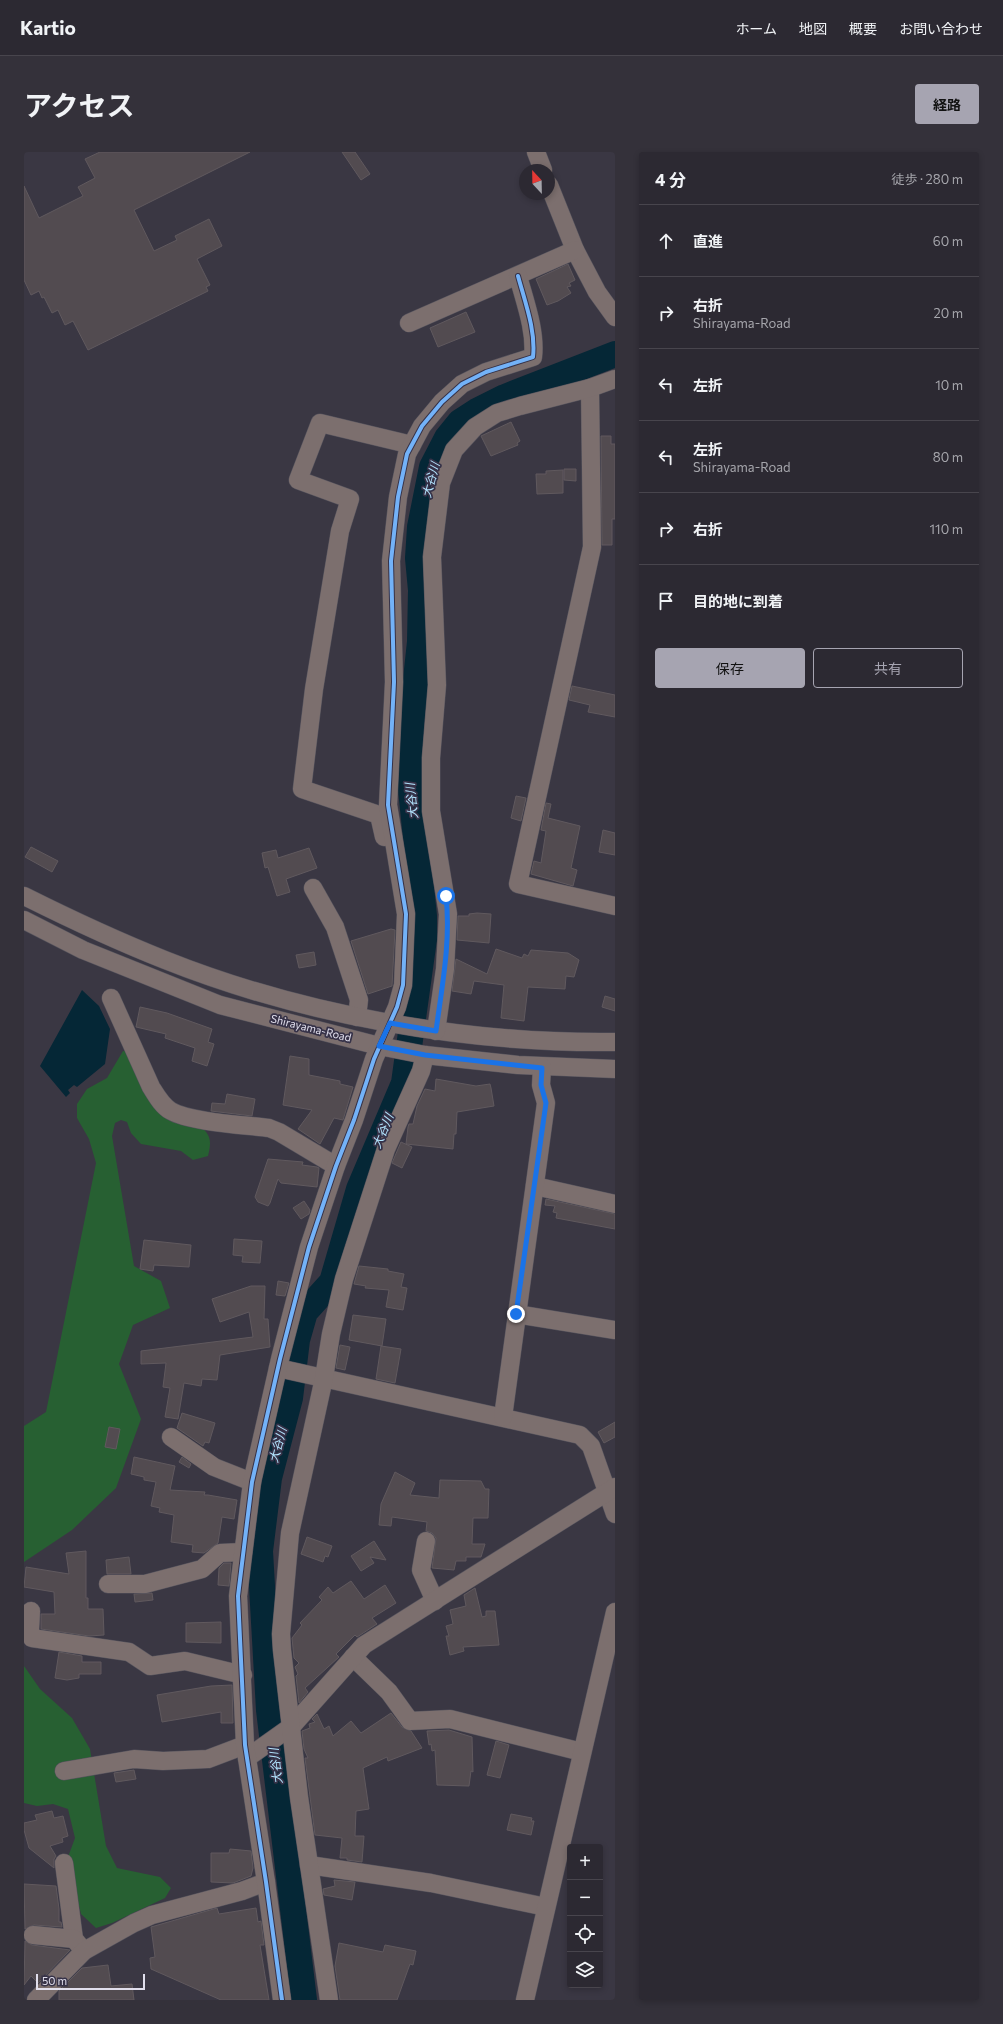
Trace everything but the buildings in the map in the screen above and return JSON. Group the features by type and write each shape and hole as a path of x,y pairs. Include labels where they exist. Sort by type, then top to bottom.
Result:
{"street":[{"path":"536,152 541,164"},
{"path":"555,200 575,250 597,292 615,317"},
{"path":"409,323 575,250"},
{"path":"282,2000 248,1752 238,1596 252,1482 281,1369 309,1247 336,1166 393,1023 402,985 406,914 388,804 394,682 391,560 398,497 407,454 422,426 442,402 462,384 486,372 533,357 534,349 530,324 518,276"},
{"path":"432,1030 445,969 448,914 431,811 431,758 438,684 432,556 441,483 454,450 475,427 497,414 520,406 590,388 615,379"},
{"path":"590,388 592,548 518,884 615,906"},
{"path":"401,882 390,865 379,815 302,789 314,689 340,531 350,499 298,480 320,423 412,445"},
{"path":"313,888 335,927 359,1000 357,1016"},
{"name":"Shirayama-Road","path":"24,896 92,929 165,960 266,994 357,1016 432,1030 565,1043 615,1042"},
{"name":"Shirayama-Road","path":"24,920 82,950 220,1005 383,1046 423,1054 542,1068 615,1069"},
{"path":"111,998 151,1087 158,1098 170,1111 189,1118 269,1128 279,1132 336,1166"},
{"path":"329,2000 299,1797 282,1650 281,1634 290,1533 321,1378 344,1279 386,1149 421,1071 423,1054"},
{"path":"503,1417 546,1103 541,1085 542,1068"},
{"path":"535,1186 615,1204"},
{"path":"516,1314 615,1330"},
{"path":"281,1369 580,1435 591,1446 612,1489 615,1514"},
{"path":"171,1437 214,1466 252,1482"},
{"path":"64,1771 134,1759 163,1761 208,1759 248,1752 290,1727 364,1645 612,1489"},
{"path":"426,1541 421,1570 434,1601"},
{"path":"108,1584 145,1584 202,1569 220,1554 243,1552"},
{"path":"31,1611 30,1630 32,1638 89,1648 129,1652 150,1666 185,1661 243,1675"},
{"path":"525,2000 615,1612"},
{"path":"353,1657 389,1692 410,1721 450,1718 582,1752"},
{"path":"64,1862 79,1945"},
{"path":"309,1865 431,1883 546,1907"},
{"path":"36,2000 79,1945 146,1918 242,1891 266,1882"},
{"path":"33,1935 79,1945"}],"green space":[{"path":"123,1051 130,1052 147,1087 205,1130 210,1140 209,1151 208,1156 193,1160 181,1151 141,1144 131,1133 127,1122 121,1120 115,1123 112,1136 134,1266 161,1281 170,1308 133,1325 119,1364 141,1419 116,1488 72,1530 24,1562 24,1426 46,1412 96,1163 89,1139 77,1118 77,1104 87,1089 107,1078"},
{"path":"24,1666 40,1689 72,1718 90,1749 106,1846 117,1868 160,1877 171,1888 165,1898 112,1923 96,1928 81,1914 68,1857 75,1838 68,1809 53,1804 37,1806 24,1803"}],"water":[{"path":"82,990 99,1006 110,1029 105,1064 77,1087 74,1085 68,1090 70,1093 66,1097 40,1066"}],"waterway":[{"name":"大谷川","path":"304,2000 269,1710 260,1551 269,1478 290,1398 297,1340 305,1312 332,1282 359,1189 404,1083 424,939 424,916 409,770 412,717 420,642 421,590 418,558 420,527 432,467 447,438 460,422 477,411 505,397 615,354"}],"cycle path":[{"path":"282,2000 245,1745 238,1596 252,1482 280,1359 309,1247 374,1059 397,1007 403,985 406,914 388,805 394,682 391,561 398,497 407,454 422,426 442,402 462,384 486,372 533,357 533,337 527,306 518,276"}],"route":[{"path":"446,896 448,914 445,969 436,1031 390,1023 379,1046 425,1055 542,1068 541,1085 546,1103 516,1314"}]}
